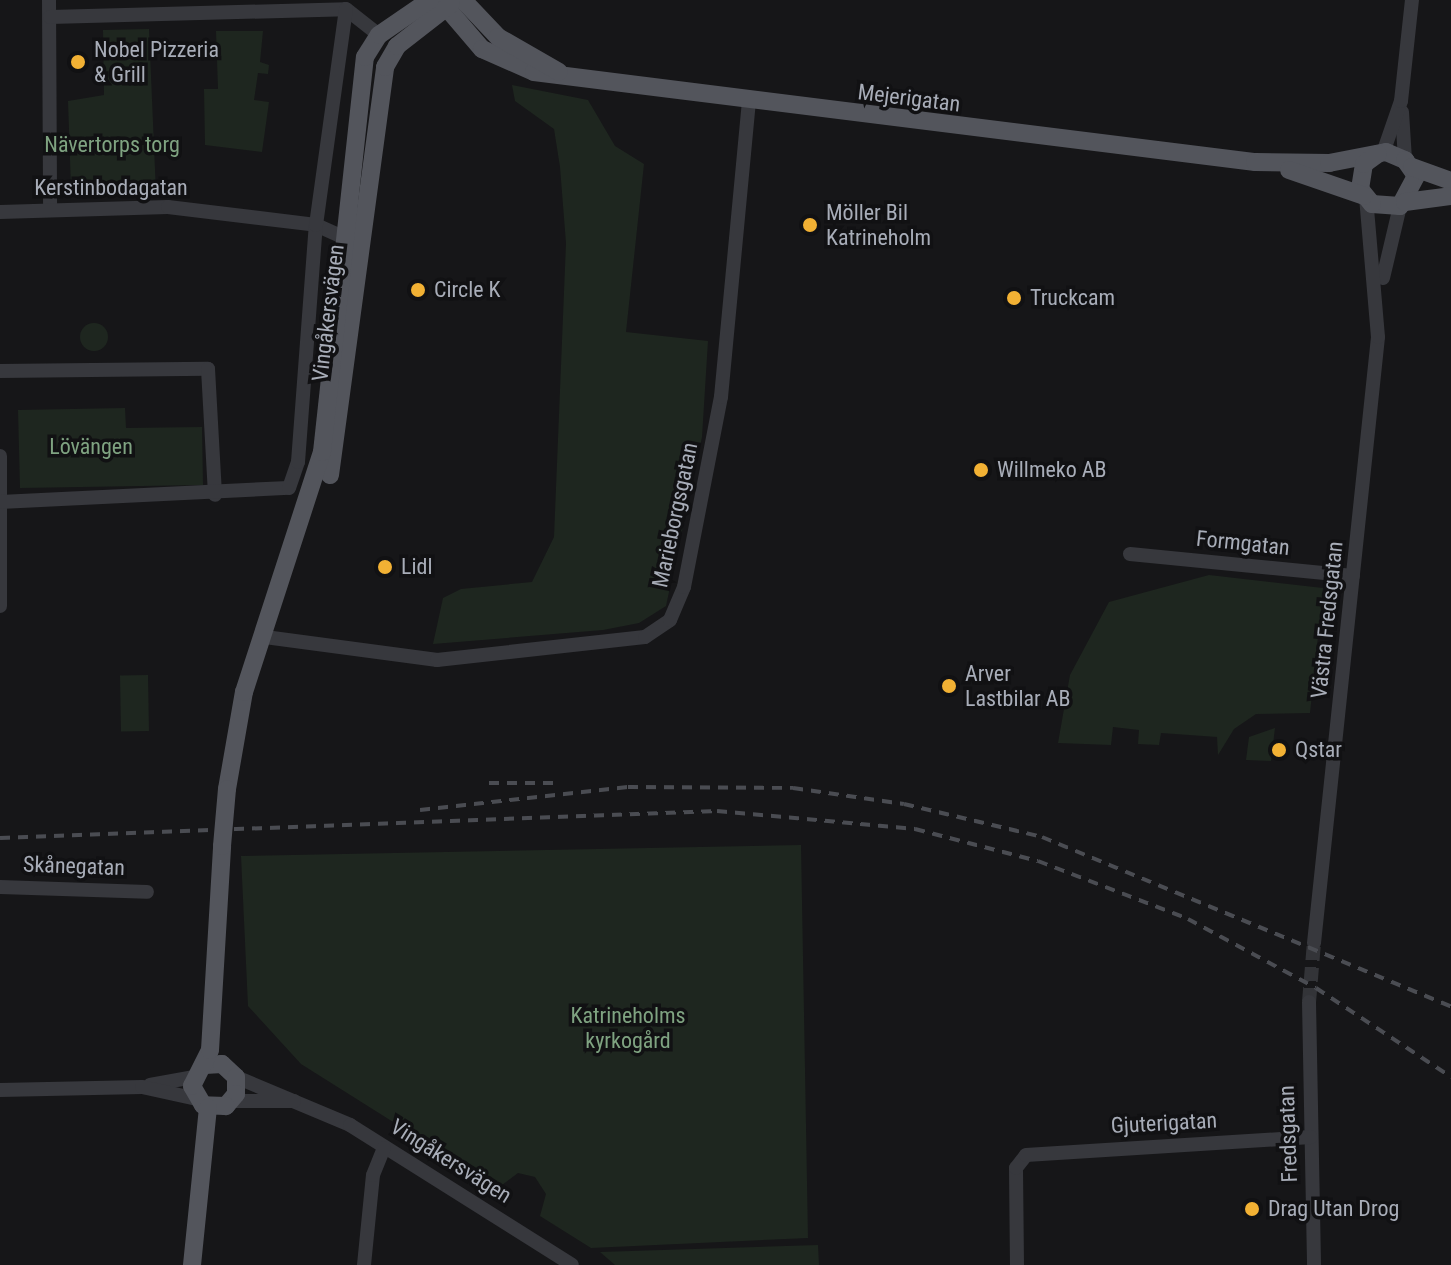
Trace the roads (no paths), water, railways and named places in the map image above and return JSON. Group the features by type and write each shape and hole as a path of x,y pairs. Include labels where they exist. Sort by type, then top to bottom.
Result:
{"main road":[{"path":"430,0 379,35 393,51 446,4"},
{"name":"Mejerigatan","path":"463,0 498,37 559,72"},
{"name":"Mejerigatan","path":"446,4 498,59 534,72 559,72 749,103 1255,162 1380,154"},
{"name":"Vingåkersvägen","path":"265,637 322,452 341,236 365,57 379,35"},
{"name":"Vingåkersvägen","path":"216,1104 199,1071 218,969 227,789 244,692 328,485 361,242 393,51"},
{"path":"1451,181 1380,154 1359,176 1365,197 1380,207 1451,196"},
{"name":"Mejerigatan","path":"1255,162 1365,197"},
{"path":"1403,204 1416,180 1408,164"},
{"path":"341,236 361,242"},
{"name":"Vingåkersvägen","path":"216,1104 231,1071 218,969"},
{"name":"Vingåkersvägen","path":"199,1071 231,1071"},
{"path":"192,1265 216,1104"}],"street":[{"path":"49,0 50,207"},
{"path":"1408,164 1401,101 1412,0"},
{"path":"50,17 346,9 379,35"},
{"name":"Vingåkersvägen","path":"0,502 278,492 296,478 316,225 346,9"},
{"path":"1380,154 1401,101"},
{"name":"Marieborgsgatan","path":"265,637 437,660 645,637 670,620 684,587 721,397 749,103"},
{"name":"Västra Fredsgatan","path":"1365,197 1378,302"},
{"name":"Västra Fredsgatan","path":"1314,943 1378,302 1403,204"},
{"name":"Kerstinbodagatan","path":"0,212 50,207 168,207 316,225"},
{"name":"Vingåkersvägen","path":"316,225 341,236"},
{"path":"0,371 208,369 215,495"},
{"path":"0,456 0,606"},
{"name":"Formgatan","path":"1130,554 1353,576"},
{"name":"Skånegatan","path":"0,887 147,892"},
{"name":"Fredsgatan","path":"1309,1002 1314,1265"},
{"path":"142,1087 199,1071"},
{"name":"Vingåkersvägen","path":"231,1071 302,1101 572,1265"},
{"path":"0,1090 142,1087 216,1104"},
{"name":"Vingåkersvägen","path":"216,1104 302,1101"},
{"name":"Gjuterigatan","path":"1017,1265 1022,1158 1310,1137"},
{"path":"364,1265 373,1175 384,1148"}],"tunnel":[{"path":"1309,1002 1314,943"}],"railway":[{"path":"489,783 561,783"},
{"path":"420,810 628,787 793,788 904,804 1042,837 1451,1006"},
{"path":"0,838 717,811 915,829 1038,861 1188,919 1316,988 1451,1077"}],"place":[{"name":"Nobel Pizzeria & Grill","path":"78,62"},
{"name":"Möller Bil Katrineholm","path":"810,225"},
{"name":"Circle K","path":"418,290"},
{"name":"Truckcam","path":"1014,298"},
{"name":"Willmeko AB","path":"981,470"},
{"name":"Lidl","path":"385,567"},
{"name":"Arver Lastbilar AB","path":"949,686"},
{"name":"Qstar","path":"1279,750"},
{"name":"Drag Utan Drog","path":"1252,1209"}],"park label":[{"name":"Nävertorps torg","path":"112,145"},
{"name":"Lövängen","path":"91,447"},
{"name":"Katrineholms kyrkogård","path":"628,1028"}]}
